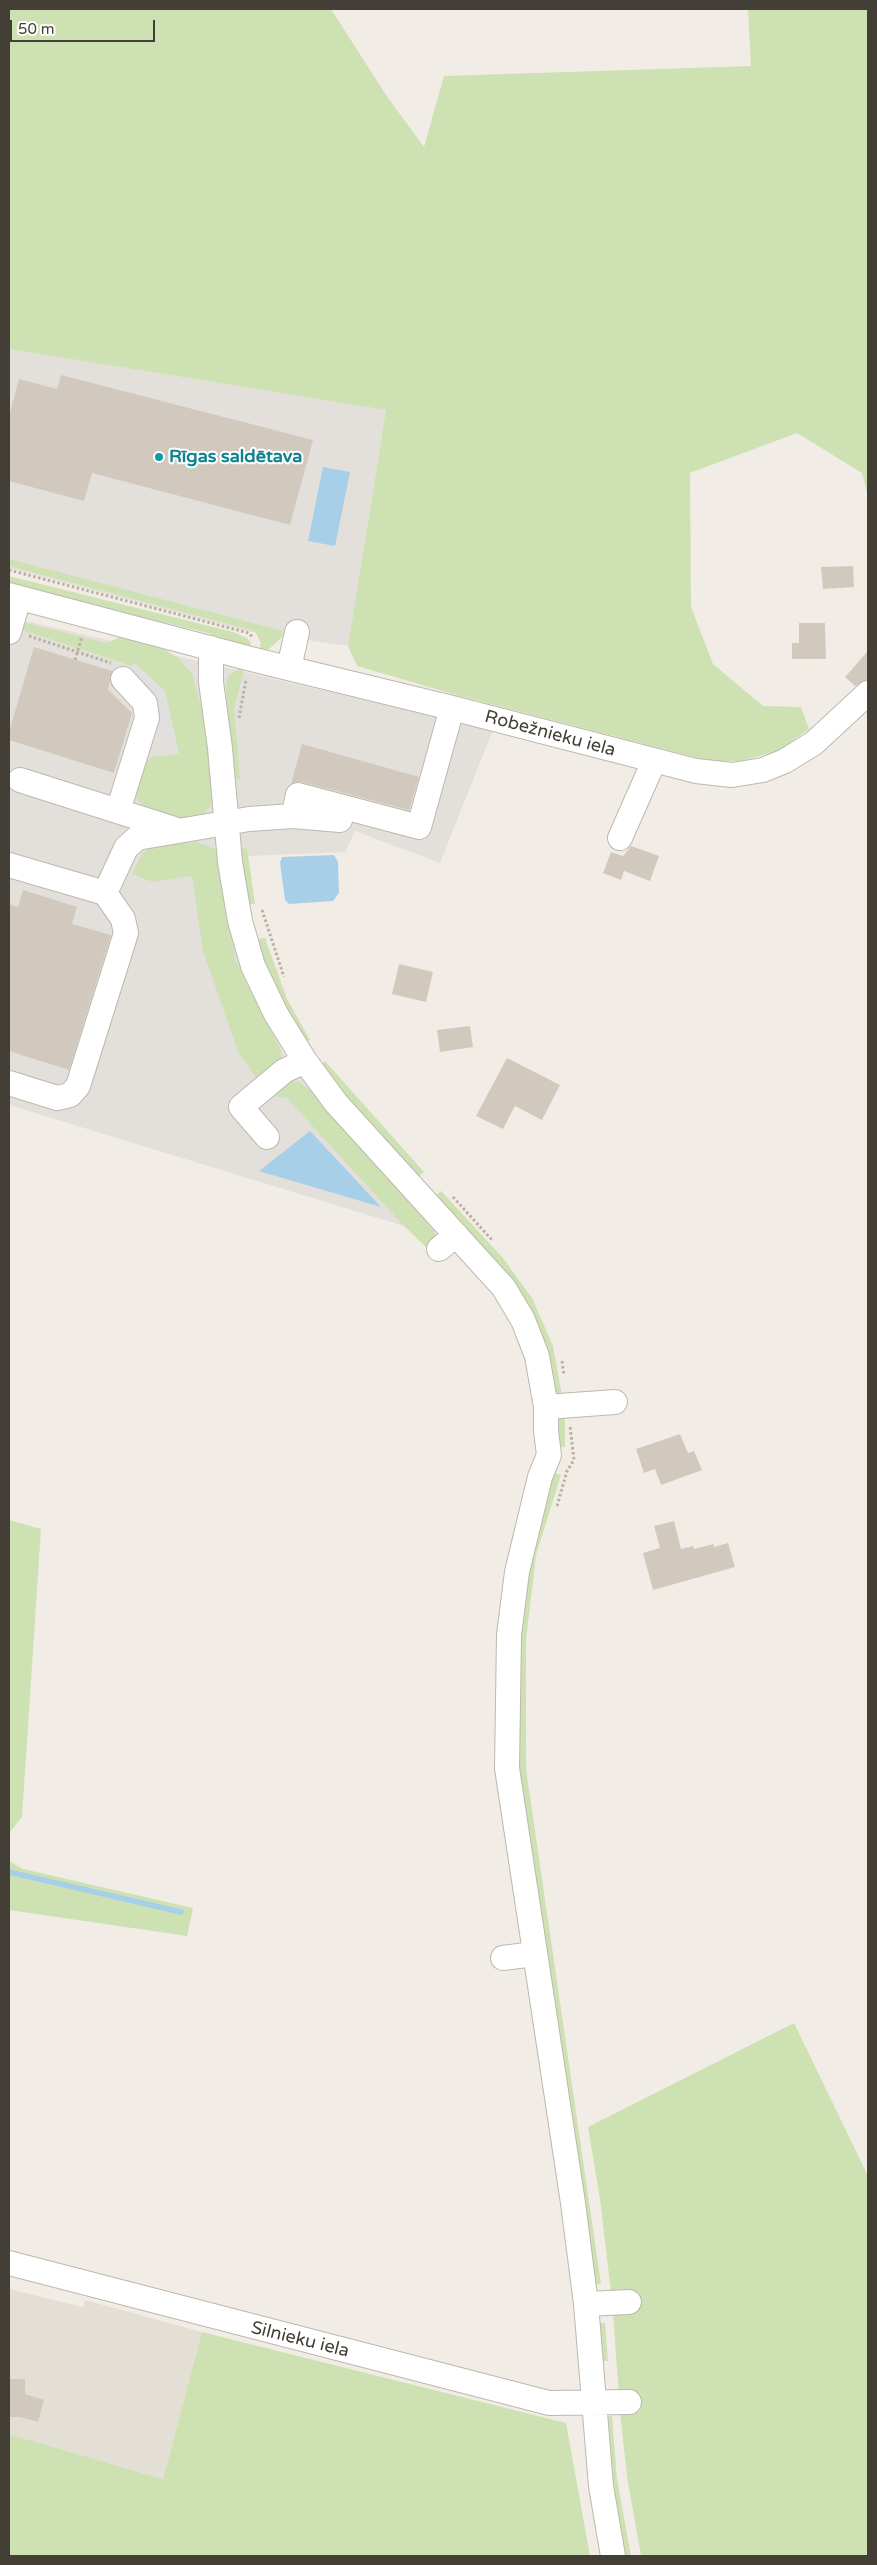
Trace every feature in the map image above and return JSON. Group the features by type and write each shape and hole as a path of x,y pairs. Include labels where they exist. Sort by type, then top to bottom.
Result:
{"street":[{"path":"9,631 14,597"},
{"name":"Robežnieku iela","path":"14,597 696,771 732,775 762,770 785,761 814,743 868,693"},
{"path":"289,668 297,632"},
{"path":"212,648 211,682 226,824 240,921 253,966 276,1014 305,1061 336,1103 448,1242 504,1288 524,1320 557,1406 546,1431 549,1455 540,1477 518,1572 509,1635 507,1768 573,2203 586,2304 601,2486 613,2556"},
{"path":"118,811 147,718 145,703 123,679"},
{"path":"105,893 126,848 137,838 178,830 226,824 249,818 293,816 340,820 344,808 418,827 452,708"},
{"path":"620,838 654,761"},
{"path":"20,780 178,830"},
{"path":"9,865 105,893 123,919 126,932 78,1086 70,1095 57,1098 9,1083"},
{"path":"267,1136 241,1107 284,1071 305,1061"},
{"path":"557,1406 615,1402"},
{"path":"503,1958 534,1954"},
{"name":"Silnieku iela","path":"9,2264 549,2404 629,2402"},
{"path":"586,2304 629,2302"}],"path":[{"path":"9,570 249,633 255,642"},
{"path":"9,631 122,666 120,673 123,679"},
{"path":"239,724 241,700 247,676"},
{"path":"261,908 287,985"},
{"path":"449,1193 498,1247"},
{"path":"557,1508 567,1471 574,1460 557,1406 560,1353"}],"shaded area":[{"path":"9,349 386,410 348,646 251,632 9,568"},
{"path":"9,617 493,730 440,863 355,831 345,852 222,857 248,978 284,1054 309,1087 428,1219 404,1226 9,1105"},
{"path":"134,663 165,691 179,753 162,756 149,700 124,675"},
{"path":"9,2289 83,2307 85,2300 202,2332 163,2479 9,2434"}],"green space":[{"path":"9,9 331,9 386,95 424,147 444,76 751,66 748,9 868,9 868,496 862,473 797,433 690,473 691,607 713,664 763,706 801,707 809,729 778,751 740,761 710,761 460,696 357,666 348,646 386,410 9,349"},
{"path":"9,559 283,631 282,637 269,649 259,650 261,643 255,631 9,566"},
{"path":"9,576 233,632 247,638 251,643 249,649 208,633 9,585"},
{"path":"22,622 106,643 125,635 154,643 178,658 192,674 205,721 215,798 205,813 184,820 145,809 134,794 145,762 153,757 178,753 165,691 135,663 132,666 19,629"},
{"path":"240,668 244,670 234,708 240,779 231,779 226,685 228,676"},
{"path":"197,842 215,849 219,858 222,889 236,961 281,1051 282,1059 277,1066 284,1071 290,1082 299,1082 309,1089 435,1232 436,1239 427,1248 404,1226 287,1098 270,1096 239,1054 203,951 192,876 153,882 132,874 142,854 151,847"},
{"path":"239,848 247,848 255,904 248,904"},
{"path":"265,938 287,999 310,1040 305,1043 276,991 256,939"},
{"path":"325,1061 424,1172 417,1178 319,1066"},
{"path":"441,1191 503,1258 532,1298 553,1346 563,1401 555,1400 552,1378 435,1196"},
{"path":"556,1412 565,1412 565,1447 557,1447"},
{"path":"552,1472 561,1475 536,1555 526,1641 526,1769 601,2284 592,2285 517,1764 520,1616 533,1545"},
{"path":"9,1520 41,1529 22,1817 9,1833"},
{"path":"9,1861 23,1869 193,1908 187,1936 9,1910"},
{"path":"794,2023 868,2176 868,2556 641,2556 627,2477 620,2411 640,2411 635,2394 619,2394 613,2315 634,2313 632,2292 611,2292 600,2199 588,2127"},
{"path":"596,2323 605,2323 608,2361 599,2361"},
{"path":"202,2332 566,2423 590,2556 9,2556 9,2434 163,2479"},
{"path":"612,2416 617,2479 631,2556 621,2556 603,2417"}],"water":[{"path":"323,467 350,472 335,546 308,541"},
{"path":"334,855 338,862 339,893 333,901 289,904 285,900 280,863 282,857"},
{"path":"310,1131 381,1207 259,1171"}],"building":[{"name":"Rīgas saldētava","path":"61,375 313,440 290,525 92,473 84,501 9,481 9,417 19,379 57,389"},
{"path":"853,566 854,587 823,589 821,567"},
{"path":"799,623 825,623 826,659 792,659 792,643 799,643"},
{"path":"34,647 112,671 108,690 132,713 114,773 9,740 9,732"},
{"path":"868,651 868,680 855,686 845,677"},
{"path":"302,744 419,777 409,810 302,782 291,784"},
{"path":"631,846 659,856 650,881 624,871 621,880 603,873 611,852 623,856"},
{"path":"23,890 77,907 72,924 111,935 69,1070 9,1051 9,904 18,907"},
{"path":"399,964 433,972 426,1002 392,994"},
{"path":"470,1026 473,1047 440,1052 437,1030"},
{"path":"507,1058 560,1085 542,1120 515,1106 503,1129 476,1116"},
{"path":"680,1434 688,1453 694,1451 702,1470 661,1485 655,1469 644,1473 636,1449"},
{"path":"674,1521 681,1549 693,1546 694,1549 714,1544 714,1547 728,1543 735,1567 653,1590 643,1553 660,1548 654,1526"},
{"path":"9,2379 25,2379 25,2394 44,2400 38,2422 20,2417 9,2417"}],"waterway":[{"path":"9,1872 181,1912"}],"place":[{"name":"Rīgas saldētava","path":"159,457"}]}
